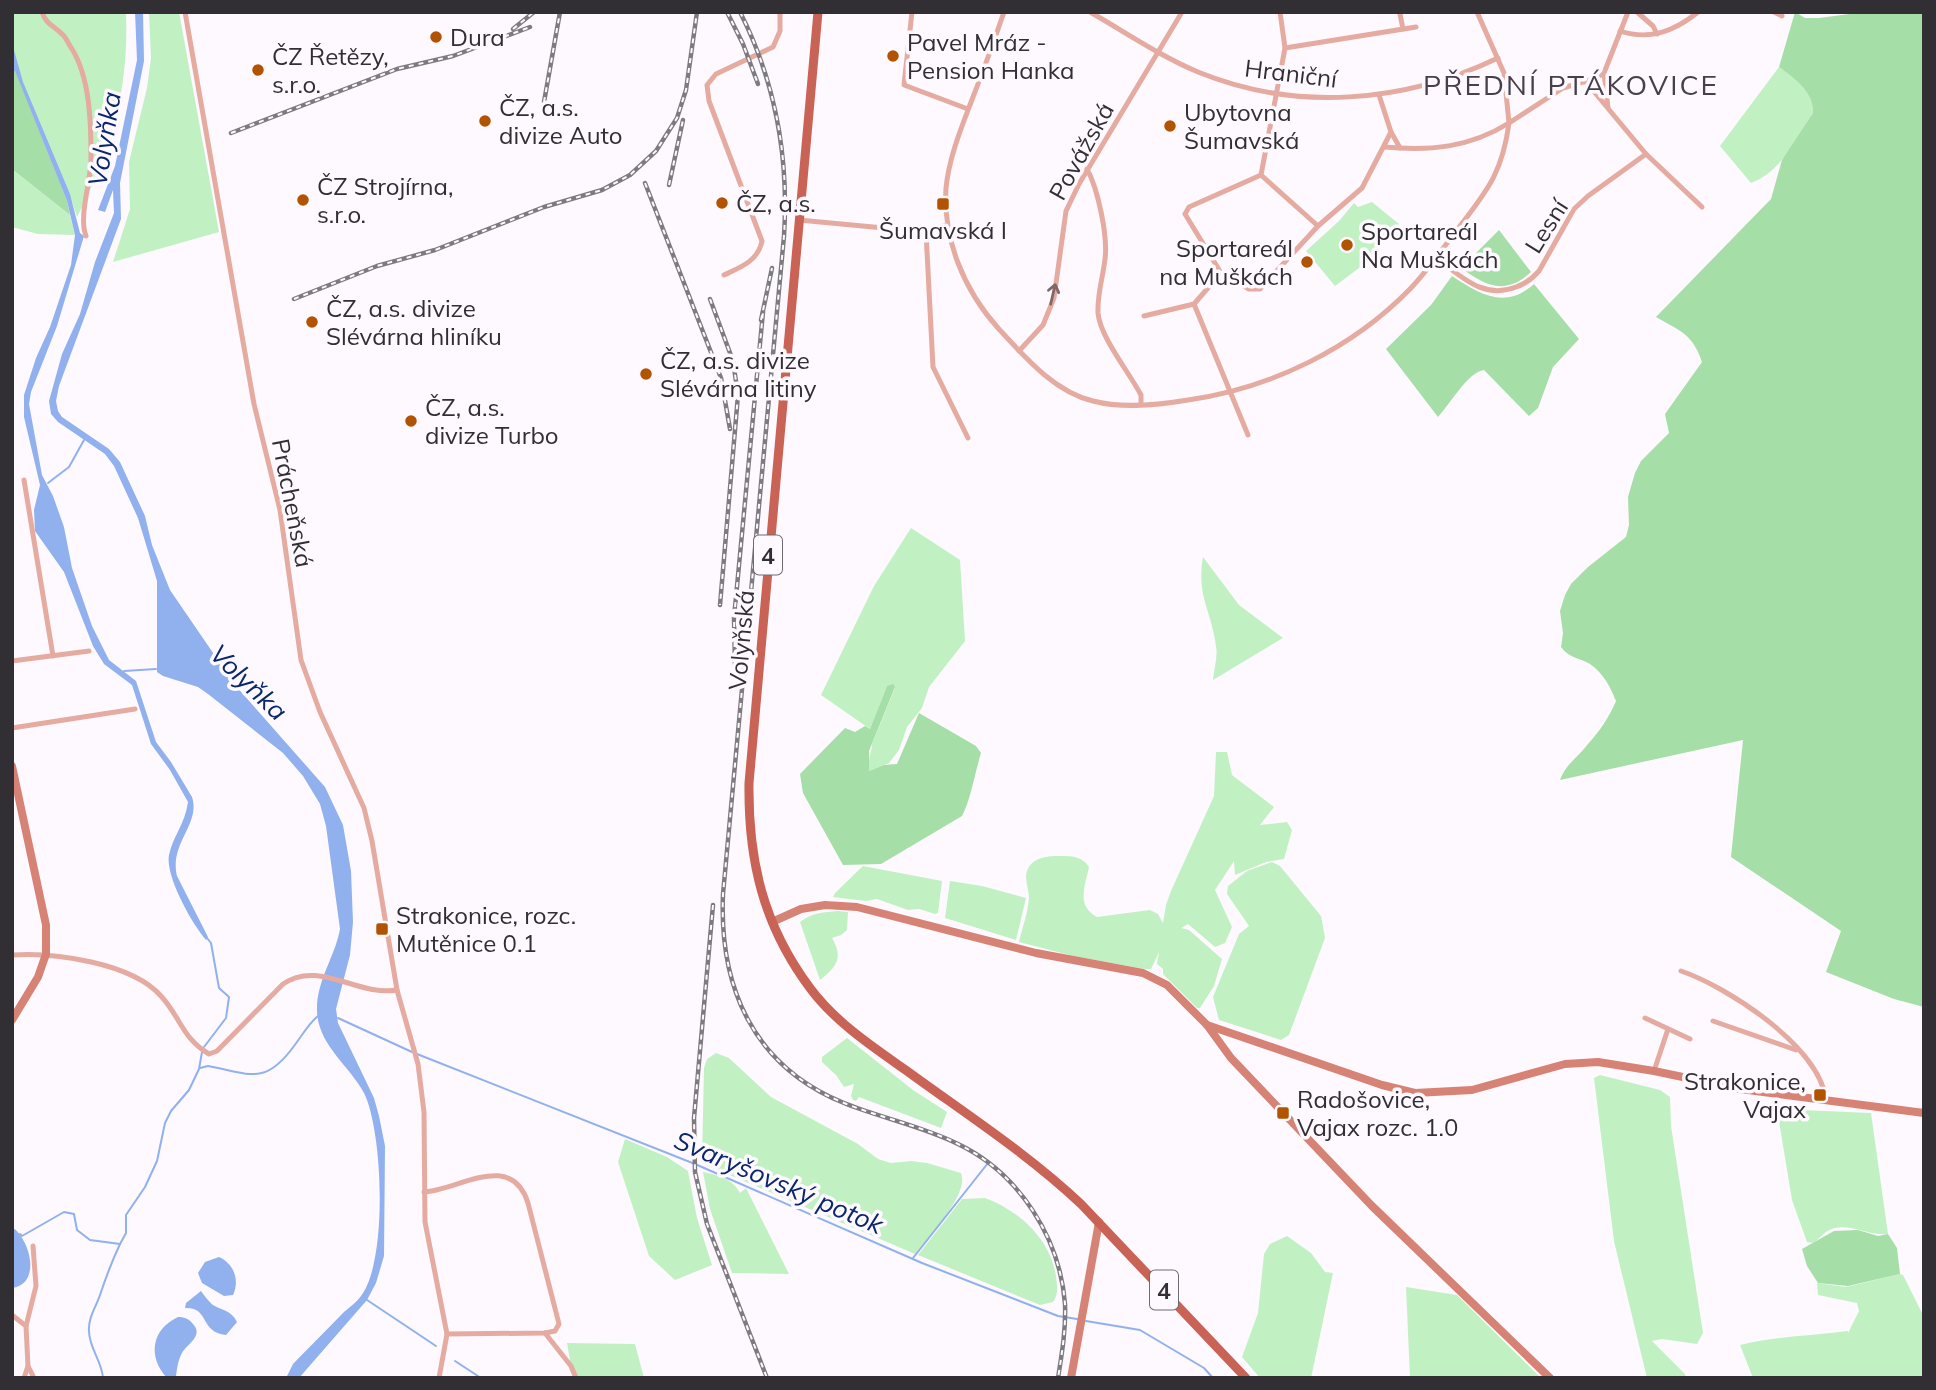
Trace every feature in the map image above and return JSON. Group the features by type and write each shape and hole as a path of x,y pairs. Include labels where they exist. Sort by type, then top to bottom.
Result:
{"main road":[{"name":"Volyňská","path":"772,922 762,896 752,853 749,774 818,12"},
{"name":"4","path":"772,922 811,990 851,1029 1046,1172 1099,1222 1246,1378"}],"street":[{"path":"42,12 45,22 63,34 75,53 85,86 92,155 83,226 86,236"},
{"name":"Prácheňská","path":"185,12 254,404 280,510 301,660 320,712 364,808 397,990 417,1059 424,1119 424,1192 430,1252 447,1334"},
{"path":"724,275 756,256 761,246 761,234 709,101 707,85 716,74 773,47 780,31 780,12"},
{"path":"912,12 904,85 968,108"},
{"path":"1004,12 968,108 949,173 946,225 961,273 987,315 1019,351 1070,393 1094,402 1160,405 1230,392 1284,374 1338,346 1394,304 1436,258 1487,192 1499,170 1506,146 1509,122 1504,73 1477,12"},
{"name":"Hraniční","path":"1090,12 1196,71 1276,94 1333,98 1379,95 1435,83 1498,58"},
{"name":"Povážská","path":"1019,351 1043,325 1054,298 1066,211 1087,169 1182,12"},
{"path":"1261,175 1285,48 1280,12"},
{"path":"1608,110 1604,73 1628,12"},
{"path":"1637,12 1653,26 1657,34"},
{"path":"1620,31 1640,36 1657,34 1674,29 1698,12"},
{"path":"1773,12 1782,16"},
{"path":"1401,14 1403,29"},
{"path":"1285,48 1416,27"},
{"path":"1384,147 1441,149 1474,140 1509,122 1563,88 1586,82 1604,73"},
{"path":"1586,82 1646,153 1702,207"},
{"path":"1379,95 1391,132 1400,148"},
{"path":"1261,175 1189,206 1185,217 1221,273 1249,289 1260,289 1318,226 1362,188 1391,132"},
{"name":"Lesní","path":"1436,258 1488,291 1507,291 1522,285 1539,271 1574,209 1646,153"},
{"path":"1087,169 1094,182 1106,256 1100,289 1099,321 1103,333 1141,394 1141,404"},
{"path":"1261,175 1318,226"},
{"path":"799,220 926,232 946,225"},
{"path":"926,232 933,367 968,439"},
{"path":"1144,316 1194,304 1221,273"},
{"path":"1194,304 1248,435"},
{"path":"24,480 52,656"},
{"path":"12,661 89,651"},
{"path":"12,728 135,709"},
{"path":"12,766 46,925 46,954 38,977 12,1020"},
{"path":"772,922 801,909 825,905 857,907 1036,953 1143,973 1167,985 1207,1025 1231,1058 1372,1206 1550,1378"},
{"path":"12,955 46,954 130,973 154,988 194,1045 209,1054 217,1051 286,982 303,975 318,975 377,992 397,990"},
{"path":"1681,971 1741,1002 1800,1051 1817,1072 1826,1100"},
{"path":"1645,1018 1690,1039"},
{"path":"1713,1021 1800,1051"},
{"path":"1207,1025 1382,1085 1415,1093 1472,1090 1565,1064 1598,1062 1740,1089 1924,1113"},
{"path":"1654,1071 1668,1029"},
{"path":"424,1192 493,1175 513,1181 523,1191 559,1324 555,1331 545,1333 447,1334 439,1378"},
{"path":"1071,1378 1099,1222"},
{"path":"24,1378 27,1366 26,1326 36,1286 33,1246"},
{"path":"12,1315 26,1326"},
{"path":"545,1333 571,1366 576,1378"},
{"path":"27,1366 34,1378"}],"green space":[{"path":"12,12 126,12 125,67 116,118 100,167 77,217 23,85 12,39"},
{"path":"179,12 219,232 113,262 130,209 129,162 147,88 151,58 149,13"},
{"path":"1795,12 1805,18 1819,18 1865,12 1924,12 1924,1007 1894,999 1826,972 1841,931 1731,857 1743,740 1560,780 1568,765 1600,729 1616,701 1599,671 1561,647 1563,633 1560,611 1571,584 1626,537 1629,525 1628,497 1635,473 1641,461 1669,433 1665,414 1702,362 1690,339 1656,317 1771,199 1782,160 1813,113 1807,92 1779,67"},
{"path":"1779,67 1807,92 1813,113 1779,163 1751,183 1720,146"},
{"path":"15,70 67,201 70,215 12,169 12,72"},
{"path":"12,169 70,215 75,235 38,234 12,227"},
{"name":"Sportareál Na Muškách","path":"1372,202 1399,224 1363,265 1335,286 1306,251 1339,221 1354,203 1358,207"},
{"path":"1499,230 1531,272 1513,284 1504,286 1487,284 1461,268"},
{"path":"1452,276 1482,293 1502,298 1523,292 1534,284 1579,339 1553,367 1538,408 1529,416 1484,370 1466,382 1438,417 1386,349 1431,305"},
{"path":"911,528 960,560 965,641 929,687 922,708 907,727 899,750 889,763 869,771 872,744 895,688 887,686 870,729 821,695 874,586"},
{"path":"1203,557 1239,605 1283,638 1213,680 1216,650 1203,593"},
{"path":"893,684 895,687 869,751 869,771 884,765 897,764 919,713 976,746 981,753 970,794 962,816 881,864 843,865 803,793 800,774 845,728 855,732 865,726 870,729 887,686"},
{"path":"1216,752 1227,752 1232,775 1274,807 1260,825 1287,822 1292,830 1284,859 1266,862 1235,875 1234,861 1215,890 1232,927 1225,943 1215,947 1188,924 1181,928 1189,930 1222,959 1214,986 1200,1008 1163,974 1163,969 1157,964 1159,952 1151,969 1145,969 1073,956 1019,942 1029,895 1027,870 1038,859 1049,857 1073,857 1086,863 1089,867 1084,901 1090,912 1097,917 1150,910 1158,914 1163,923 1171,891 1214,796"},
{"path":"1272,862 1280,866 1321,916 1325,938 1289,1035 1281,1040 1219,1020 1213,997 1239,934 1249,926 1227,894 1228,886 1247,871"},
{"path":"863,866 942,881 938,913 908,910 877,899 866,901 833,897"},
{"path":"950,881 982,886 1026,898 1016,940 945,918"},
{"path":"848,912 847,930 832,938 837,951 837,961 820,980 800,922 813,915"},
{"path":"847,1038 913,1090 947,1112 941,1128 859,1097 856,1101 853,1100 851,1096 854,1084 844,1087 822,1062 822,1057"},
{"path":"716,1053 729,1058 771,1097 858,1144 878,1159 891,1163 927,1163 961,1173 962,1182 954,1203 915,1254 706,1165 702,1159 704,1068 707,1059"},
{"path":"1600,1075 1660,1090 1670,1097 1671,1126 1703,1333 1697,1344 1662,1339 1652,1341 1686,1378 1647,1378 1614,1241 1594,1078"},
{"path":"1777,1109 1871,1113 1888,1234 1841,1227 1826,1232 1813,1243 1807,1242 1792,1200"},
{"path":"625,1139 667,1157 688,1171 697,1218 712,1265 675,1280 649,1256 618,1162"},
{"path":"703,1172 729,1181 740,1193 746,1188 789,1274 732,1273 710,1209"},
{"path":"985,1198 1010,1210 1040,1238 1053,1263 1056,1276 1057,1293 1053,1302 1040,1305 918,1255 962,1199"},
{"path":"1858,1230 1878,1236 1888,1234 1897,1248 1900,1274 1848,1286 1818,1283 1807,1266 1802,1249 1834,1231"},
{"path":"1287,1236 1311,1253 1325,1272 1333,1273 1311,1378 1260,1378 1242,1357 1258,1313 1264,1254 1270,1244"},
{"path":"1903,1275 1924,1317 1924,1378 1753,1378 1740,1345 1780,1338 1848,1333 1859,1311 1857,1303 1818,1295 1817,1283 1846,1287"},
{"path":"1406,1287 1457,1295 1541,1378 1410,1378"},
{"path":"567,1343 635,1344 644,1378 573,1378"}],"water":[{"path":"135,12 143,12 144,61 120,183 121,219 59,386 56,401 62,417 109,449 120,462 145,516 152,545 170,590 235,685 325,787 343,825 351,871 353,922 350,955 336,1009 338,1023 374,1098 385,1146 384,1256 376,1283 367,1300 299,1378 286,1378 293,1364 361,1296 370,1279 379,1226 379,1165 370,1111 358,1083 328,1045 317,1011 319,989 340,929 326,826 320,804 303,776 283,753 198,687 157,672 157,581 138,518 114,466 105,454 58,422 51,414 49,401 62,354 80,314 95,262 114,213 113,190 105,212 98,210 115,166 137,60"},
{"path":"12,43 23,82 70,194 80,233 84,236 57,326 31,392 29,404 42,475 64,527 72,568 92,626 109,660 136,681 156,742 192,797 192,816 177,854 177,876 208,937 206,940 175,887 169,864 171,848 188,802 151,744 132,685 104,664 93,646 64,572 35,531 34,510 40,485 24,417 24,395 71,265 75,235 67,201 15,71 12,72"},
{"path":"12,1227 24,1241 30,1270 21,1285 12,1288"},
{"path":"219,1257 232,1268 236,1278 233,1295 224,1296 202,1283 198,1273 205,1262"},
{"path":"201,1291 211,1304 235,1318 237,1322 226,1335 212,1329 198,1311 185,1308 186,1303"},
{"path":"178,1317 190,1321 197,1332 181,1356 176,1376 167,1378 157,1361 155,1344 162,1328"}],"waterway":[{"path":"48,483 69,467 84,440"},
{"path":"124,671 156,669"},
{"path":"204,1047 226,1018 229,997 219,988 211,943 207,938"},
{"path":"200,1068 208,1066 246,1074 265,1072 284,1059 318,1016"},
{"name":"Svaryšovský potok","path":"338,1018 412,1052"},
{"path":"20,1234 22,1236 64,1212 74,1214 77,1230 90,1240 120,1244 126,1233 126,1215 145,1187 157,1161 165,1123 171,1111 189,1090 199,1069 202,1052"},
{"name":"Svaryšovský potok","path":"417,1054 695,1164 922,1263 1058,1316 1077,1319"},
{"path":"913,1258 988,1163"},
{"path":"103,1378 91,1343 89,1326 120,1244"},
{"path":"367,1300 436,1346"},
{"name":"Svaryšovský potok","path":"1086,1321 1140,1330 1204,1368 1213,1378"},
{"path":"455,1361 481,1378"}],"railway":[{"path":"513,29 534,12"},
{"path":"544,102 560,12"},
{"path":"294,299 377,266 435,250 544,207 602,190 630,175 656,151 677,118 686,90 697,12"},
{"path":"727,12 758,84"},
{"path":"740,12 763,66 771,93 782,149 785,207 723,894 727,961 748,1020 765,1045 786,1068 813,1087 844,1103 958,1144 980,1156 1017,1190 1045,1232 1061,1279 1065,1323 1058,1378"},
{"path":"231,133 397,69 453,56 530,27"},
{"path":"669,185 683,120"},
{"path":"645,183 721,378 730,429"},
{"path":"761,320 772,268"},
{"path":"710,299 733,361 738,395 720,605"},
{"path":"735,667 734,618 763,312"},
{"path":"713,905 694,1118 695,1172 707,1224 767,1378"}],"place":[{"name":"Dura","path":"436,37"},
{"name":"Pavel Mráz - Pension Hanka","path":"893,56"},
{"name":"ČZ Řetězy, s.r.o.","path":"258,70"},
{"name":"ČZ, a.s. divize Auto","path":"485,121"},
{"name":"Ubytovna Šumavská","path":"1170,126"},
{"name":"ČZ Strojírna, s.r.o.","path":"303,200"},
{"name":"ČZ, a.s.","path":"722,203"},
{"name":"Šumavská I","path":"943,204"},
{"name":"Sportareál Na Muškách","path":"1347,245"},
{"name":"Sportareál na Muškách","path":"1307,262"},
{"name":"ČZ, a.s. divize Slévárna hliníku","path":"312,322"},
{"name":"ČZ, a.s. divize Slévárna litiny","path":"646,374"},
{"name":"ČZ, a.s. divize Turbo","path":"411,421"},
{"name":"Strakonice, rozc. Mutěnice 0.1","path":"382,929"},
{"name":"Strakonice, Vajax","path":"1820,1095"},
{"name":"Radošovice, Vajax rozc. 1.0","path":"1283,1113"}],"district":[{"name":"PŘEDNÍ PTÁKOVICE","path":"1571,84"}],"water label":[{"name":"Volyňka","path":"104,139"},
{"name":"Volyňka","path":"249,682"}]}
